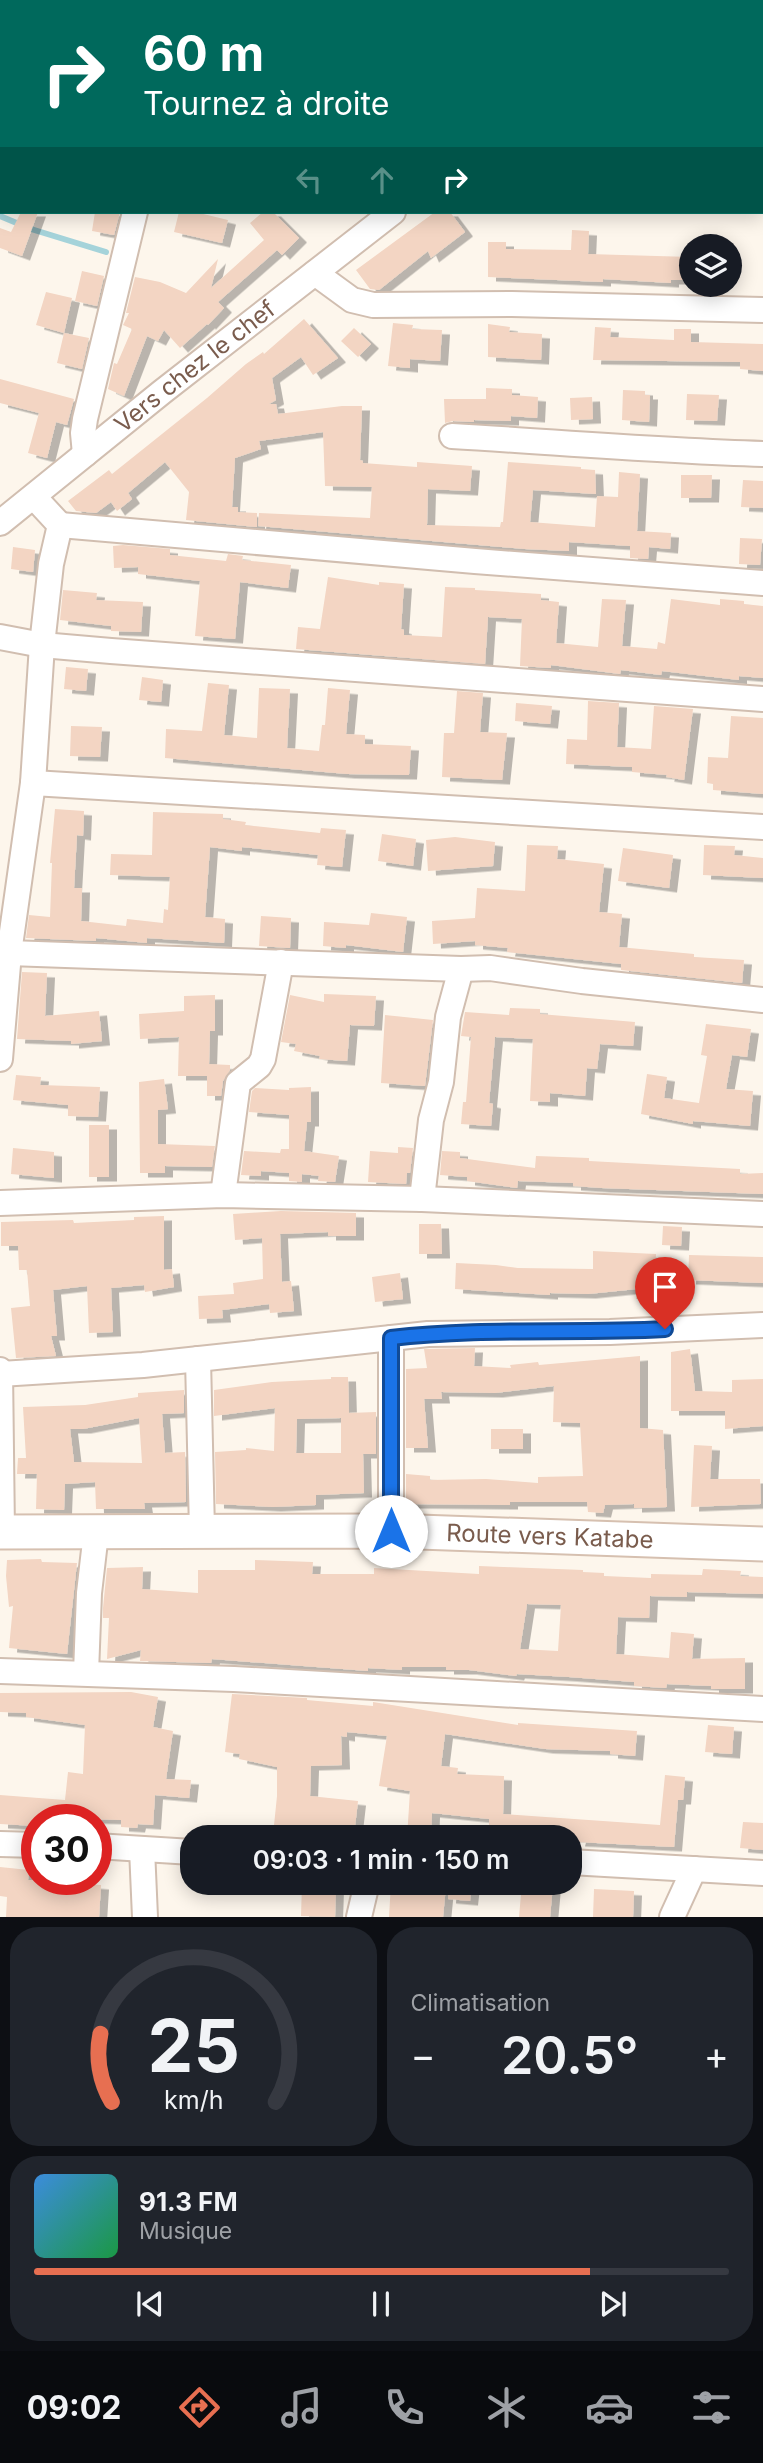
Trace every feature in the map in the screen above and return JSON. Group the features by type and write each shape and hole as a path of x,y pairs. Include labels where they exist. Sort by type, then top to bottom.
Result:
{"street":[{"path":"85,454 85,419 135,214"},
{"name":"Vers chez le chef","path":"0,523 390,214"},
{"path":"314,273 352,300 373,305 512,304 763,310"},
{"path":"452,436 763,454"},
{"path":"34,498 61,525 763,583"},
{"path":"0,1059 9,953 33,783 41,645 51,564 61,525"},
{"path":"0,637 41,645 763,699"},
{"path":"33,783 763,827"},
{"path":"9,953 490,968 582,981 763,1000"},
{"path":"223,1195 238,1083 259,1066 262,1059 281,962"},
{"path":"422,1199 431,1120 441,1082 447,1017 461,969"},
{"path":"0,1203 223,1195 422,1199 763,1214"},
{"path":"1,1532 0,1372 198,1359 428,1334 610,1332 763,1325"},
{"path":"391,1338 391,1531"},
{"path":"198,1359 202,1531"},
{"name":"Route vers Katabe","path":"1,1532 391,1531 763,1544"},
{"path":"86,1672 89,1592 96,1533"},
{"path":"0,1671 86,1672 763,1709"},
{"path":"0,1844 21,1845"},
{"path":"112,1847 180,1851"},
{"path":"142,1849 145,1917"},
{"path":"582,1863 763,1873"},
{"path":"673,1917 694,1869"},
{"path":"359,1917 365,1895"}],"building":[{"path":"20,214 37,214 22,256 0,248 0,228 11,232"},
{"path":"95,214 119,214 114,235 92,231"},
{"path":"178,214 203,214 228,220 222,243 174,232"},
{"path":"261,214 275,214 299,238 282,255 277,250 218,302 224,308 180,348 164,330 158,341 147,336 124,396 108,389 114,363 117,364 132,329 123,325 129,313 126,313 135,277 160,282 186,293 218,259 211,288 264,240 250,223"},
{"path":"432,214 452,214 465,232 431,258 428,251 379,290 370,289 356,270"},
{"path":"572,230 589,231 588,254 679,257 679,280 671,280 671,283 603,279 603,282 488,277 488,242 506,242 506,249 571,250"},
{"path":"82,271 104,276 97,306 75,301"},
{"path":"46,292 72,298 64,333 36,325"},
{"path":"304,319 338,358 313,375 301,357 272,378 276,400 269,404 276,404 278,414 362,406 360,460 363,463 417,467 417,462 472,466 470,491 428,489 427,525 500,527 503,522 508,462 581,467 595,470 596,494 533,490 530,522 595,527 597,496 618,497 619,472 640,474 637,531 671,533 670,549 649,547 648,559 630,558 630,546 569,542 569,551 525,549 258,526 259,513 370,518 372,487 325,486 323,432 259,441 261,449 235,458 232,507 238,507 238,512 257,513 257,527 186,520 189,492 165,462 128,493 132,499 117,511 111,502 96,513 76,511 68,501 109,470 112,474 246,364 263,352 264,354"},
{"path":"393,323 413,325 412,329 442,330 440,361 410,359 410,368 388,366"},
{"path":"488,324 510,327 509,332 542,334 541,360 488,357"},
{"path":"595,327 611,328 610,337 674,340 674,329 691,329 691,342 763,344 763,371 740,369 740,362 593,360"},
{"path":"354,328 371,344 358,357 341,341"},
{"path":"64,333 89,338 82,369 57,363"},
{"path":"0,379 74,399 67,425 56,422 47,458 28,453 39,413 0,403"},
{"path":"486,388 512,389 512,395 538,397 537,418 511,416 511,421 474,420 445,423 444,399 486,399"},
{"path":"623,390 645,391 645,395 650,395 649,422 622,420"},
{"path":"687,394 719,395 717,421 686,420"},
{"path":"592,397 593,419 571,420 570,398"},
{"path":"681,475 712,475 711,498 681,498"},
{"path":"743,480 763,481 763,508 741,507"},
{"path":"740,538 762,539 760,565 739,564"},
{"path":"113,546 170,549 170,555 226,561 228,554 243,556 242,560 291,565 288,588 240,582 235,639 195,636 200,581 138,574 138,567 114,568"},
{"path":"13,547 35,550 33,572 11,569"},
{"path":"328,577 379,585 379,582 404,584 401,629 404,630 404,635 442,637 445,587 475,588 541,594 541,600 559,602 556,643 598,647 602,599 626,600 622,646 657,649 658,642 665,644 671,599 720,605 720,599 744,601 744,604 763,606 763,678 739,676 739,680 662,671 661,675 621,670 620,674 551,665 551,668 520,666 522,619 488,617 485,664 296,649 298,627 320,629"},
{"path":"63,590 97,593 96,600 143,602 141,632 111,631 111,626 60,620"},
{"path":"66,667 88,669 86,691 64,689"},
{"path":"142,677 163,680 161,702 139,700"},
{"path":"208,683 229,685 224,735 257,738 259,688 290,689 287,748 319,751 322,725 325,725 328,688 350,690 346,734 365,735 365,744 411,746 409,775 347,774 165,758 166,729 202,731"},
{"path":"457,691 483,693 480,732 507,733 502,780 442,777 444,733 454,733"},
{"path":"588,701 619,703 617,747 651,749 654,706 693,709 684,780 666,777 667,775 632,772 632,767 566,764 567,739 587,740"},
{"path":"516,703 552,706 550,724 515,721"},
{"path":"731,716 763,718 763,794 713,790 713,784 707,783 708,757 728,758"},
{"path":"71,726 102,727 100,757 70,756"},
{"path":"55,809 84,811 83,836 77,835 74,888 82,888 81,921 126,926 127,919 163,923 164,909 168,910 170,877 110,875 111,854 152,855 153,812 223,814 223,819 246,822 245,825 320,833 321,828 346,830 342,867 317,865 318,855 242,847 242,851 210,847 205,917 225,919 224,943 147,938 147,943 96,938 96,941 26,938 29,915 50,917 50,863"},
{"path":"382,834 416,839 413,866 378,861"},
{"path":"455,837 495,842 493,866 428,871 426,840"},
{"path":"527,845 558,846 557,859 604,864 599,912 622,914 619,947 694,954 694,957 744,960 742,983 621,970 621,964 507,952 508,948 475,945 475,941 433,944 432,921 475,918 477,888 525,891"},
{"path":"704,845 735,846 734,855 763,858 763,878 703,875"},
{"path":"623,848 673,855 669,888 618,881"},
{"path":"371,913 407,917 403,952 346,945 346,948 323,946 324,922 369,925"},
{"path":"261,916 291,918 290,948 259,946"},
{"path":"22,972 47,973 45,1016 99,1011 102,1041 71,1044 71,1041 17,1039"},
{"path":"324,994 376,996 374,1026 350,1025 347,1061 319,1059 320,1056 294,1051 296,1044 281,1042 290,995 324,1002"},
{"path":"215,995 215,1031 210,1031 209,1064 230,1065 230,1070 223,1081 221,1096 207,1096 207,1076 178,1076 179,1037 140,1039 139,1014 184,1011 184,996"},
{"path":"510,1008 540,1009 540,1014 635,1022 633,1046 600,1044 597,1069 587,1068 585,1096 550,1093 550,1102 530,1101 533,1039 495,1037 489,1103 493,1104 491,1126 461,1124 463,1102 466,1102 471,1037 461,1036 465,1012 509,1015"},
{"path":"385,1015 433,1020 425,1086 381,1083"},
{"path":"706,1024 751,1029 747,1057 732,1055 726,1089 753,1091 750,1126 693,1121 693,1124 641,1114 647,1074 667,1077 664,1098 699,1103 707,1056 701,1055"},
{"path":"16,1075 41,1077 40,1085 100,1087 98,1117 68,1116 68,1105 13,1100"},
{"path":"164,1079 168,1109 158,1110 158,1144 215,1146 212,1167 165,1166 165,1173 140,1173 139,1082"},
{"path":"311,1087 311,1122 307,1122 304,1151 339,1156 335,1182 318,1181 319,1176 302,1174 302,1182 289,1181 289,1173 261,1171 261,1176 241,1175 244,1151 280,1153 281,1149 289,1149 289,1115 249,1112 252,1091 255,1088 289,1090"},
{"path":"89,1125 109,1125 109,1177 89,1177"},
{"path":"398,1147 413,1148 406,1184 368,1182 370,1151 398,1153"},
{"path":"13,1148 54,1152 54,1178 11,1174"},
{"path":"442,1151 460,1152 460,1158 535,1168 536,1156 740,1169 740,1174 763,1173 763,1194 602,1188 573,1186 573,1183 518,1181 517,1188 467,1181 467,1177 440,1175"},
{"path":"281,1211 356,1213 356,1236 328,1236 328,1232 280,1234 282,1282 291,1281 294,1311 270,1313 269,1304 222,1310 223,1318 199,1319 198,1296 234,1294 233,1283 263,1279 262,1238 235,1240 233,1214"},
{"path":"164,1216 164,1270 172,1269 174,1287 145,1292 144,1285 111,1288 113,1332 89,1333 87,1286 53,1290 57,1336 51,1336 56,1356 16,1358 11,1308 30,1306 27,1270 19,1270 18,1246 1,1246 1,1222 73,1220 74,1223"},
{"path":"419,1224 441,1224 442,1254 419,1254"},
{"path":"663,1226 682,1227 681,1246 662,1245"},
{"path":"593,1251 656,1254 654,1299 636,1299 637,1289 550,1295 455,1289 456,1263 518,1268 593,1269"},
{"path":"689,1255 763,1257 763,1283 688,1280"},
{"path":"400,1273 403,1299 375,1302 372,1277"},
{"path":"475,1348 474,1366 511,1368 510,1365 538,1362 539,1365 640,1356 640,1428 663,1430 667,1507 605,1505 603,1513 588,1512 587,1502 510,1502 510,1505 406,1504 406,1474 430,1476 430,1480 486,1479 538,1483 538,1477 583,1476 580,1423 553,1422 554,1386 495,1393 441,1392 442,1399 424,1399 428,1448 406,1448 406,1369 427,1368 424,1349"},
{"path":"690,1349 695,1391 732,1392 732,1380 763,1379 763,1426 725,1429 725,1411 671,1411 671,1352"},
{"path":"348,1377 349,1413 376,1412 376,1454 363,1454 364,1493 316,1495 316,1505 273,1507 216,1504 215,1452 246,1448 274,1451 275,1408 214,1416 214,1390 272,1382","holes":["341,1418 341,1453 296,1453 297,1419"]},
{"path":"184,1390 184,1413 162,1414 165,1453 185,1452 186,1502 144,1503 145,1509 96,1509 95,1482 65,1484 64,1510 36,1509 37,1474 17,1474 18,1458 26,1458 23,1407 85,1405 138,1397 138,1393","holes":["139,1418 142,1463 74,1462 70,1429"]},
{"path":"491,1429 523,1429 523,1449 491,1449"},
{"path":"694,1445 712,1446 710,1479 760,1479 761,1504 691,1507"},
{"path":"41,1559 42,1562 77,1563 67,1654 9,1648 13,1606 9,1607 7,1560"},
{"path":"255,1560 313,1562 312,1574 374,1574 374,1568 479,1574 479,1566 583,1570 604,1573 604,1576 651,1578 651,1574 702,1575 703,1569 741,1571 740,1576 763,1577 763,1594 687,1592 687,1597 650,1596 649,1618 618,1617 616,1654 669,1658 671,1632 694,1634 692,1659 745,1658 745,1689 711,1689 711,1686 667,1684 666,1688 634,1686 634,1682 516,1676 446,1670 446,1667 402,1667 402,1670 368,1668 368,1671 212,1659 211,1663 140,1661 141,1650 107,1659 109,1618 103,1618 103,1608 107,1568 143,1567 142,1589 198,1593 198,1570 255,1570","holes":["527,1604 561,1605 558,1651 520,1649"]},
{"path":"131,1692 158,1697 153,1727 173,1731 166,1779 191,1780 189,1798 155,1795 153,1825 138,1824 137,1828 121,1827 121,1820 112,1820 112,1804 21,1804 21,1825 0,1824 0,1795 65,1800 68,1772 83,1774 85,1725 26,1717 26,1713 0,1712 0,1693"},
{"path":"232,1694 307,1698 373,1706 373,1702 518,1725 637,1731 635,1756 610,1754 610,1751 545,1749 445,1734 441,1766 458,1768 457,1774 504,1776 503,1814 660,1825 665,1775 685,1777 683,1800 678,1800 674,1847 582,1842 582,1825 489,1825 489,1819 432,1813 432,1825 408,1825 410,1791 379,1786 387,1736 347,1732 347,1737 341,1736 342,1765 311,1766 310,1796 358,1801 355,1825 274,1825 277,1767 239,1759 240,1754 225,1752"},
{"path":"708,1725 734,1727 732,1754 705,1752"},
{"path":"743,1822 763,1823 763,1850 740,1848"},
{"path":"0,1867 21,1869 21,1895 100,1895 99,1917 6,1917 7,1897 0,1896"},
{"path":"594,1889 634,1891 633,1917 593,1917"},
{"path":"302,1895 336,1895 335,1917 301,1916"},
{"path":"390,1895 445,1895 443,1917 389,1917"},
{"path":"448,1895 471,1895 470,1901 448,1899"},
{"path":"521,1895 552,1895 550,1917 519,1917"}],"waterway":[{"path":"0,216 31,229 106,252"}],"route":[{"path":"391,1531 391,1338 428,1334 665,1329"}]}
